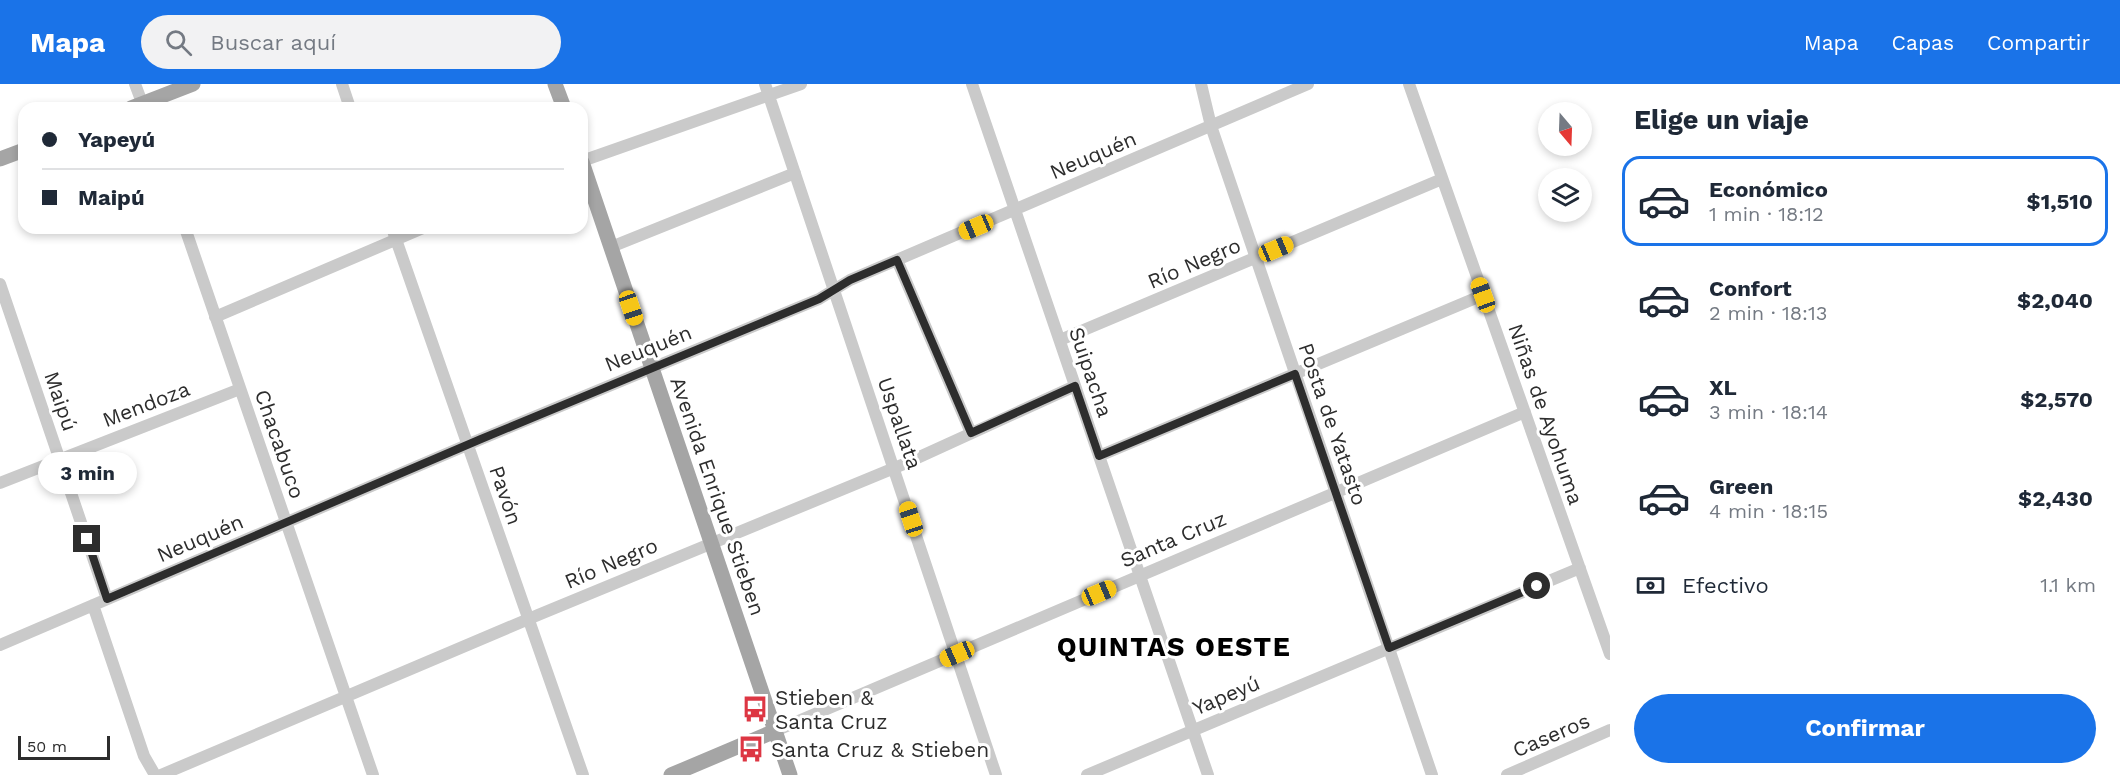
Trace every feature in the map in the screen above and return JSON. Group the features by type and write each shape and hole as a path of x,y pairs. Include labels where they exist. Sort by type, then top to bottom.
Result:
{"main road":[{"path":"151,102 193,84"},
{"path":"555,84 562,102"},
{"path":"0,159 18,152"},
{"name":"Avenida Enrique Stieben","path":"588,180 790,775"},
{"name":"Santa Cruz","path":"671,775 776,731"}],"street":[{"path":"135,84 138,102"},
{"path":"342,84 348,102"},
{"path":"588,160 767,90 801,84"},
{"name":"Suipacha","path":"972,84 1208,775"},
{"name":"Posta de Yatasto","path":"1201,84 1211,126 1432,775"},
{"name":"Neuquén","path":"0,645 468,445 819,299 850,280 1308,84"},
{"name":"Niñas de Ayohuma","path":"1409,84 1610,654"},
{"name":"Uspallata","path":"767,90 996,775"},
{"path":"611,247 795,173"},
{"name":"Río Negro","path":"1060,340 1442,179"},
{"name":"Chacabuco","path":"187,234 373,775"},
{"path":"216,317 394,234"},
{"name":"Pavón","path":"394,234 583,775"},
{"path":"897,260 971,433"},
{"name":"Maipú","path":"0,284 107,599"},
{"path":"1099,456 1483,295"},
{"name":"Río Negro","path":"161,775 894,467 1075,386"},
{"name":"Mendoza","path":"0,483 240,389"},
{"name":"Santa Cruz","path":"776,731 1525,412"},
{"name":"Yapeyú","path":"1087,775 1580,568"},
{"path":"93,605 144,756 155,775"},
{"name":"Caseros","path":"1507,775 1610,730"}],"place":[{"name":"Stieben & Santa Cruz","path":"755,709"},
{"name":"Santa Cruz & Stieben","path":"751,749"}],"district":[{"name":"QUINTAS OESTE","path":"1174,647"}],"route":[{"path":"87,539 107,599 481,439 819,299 850,280 897,260 971,433 1075,386 1099,456 1295,374 1389,648 1537,586"}]}
